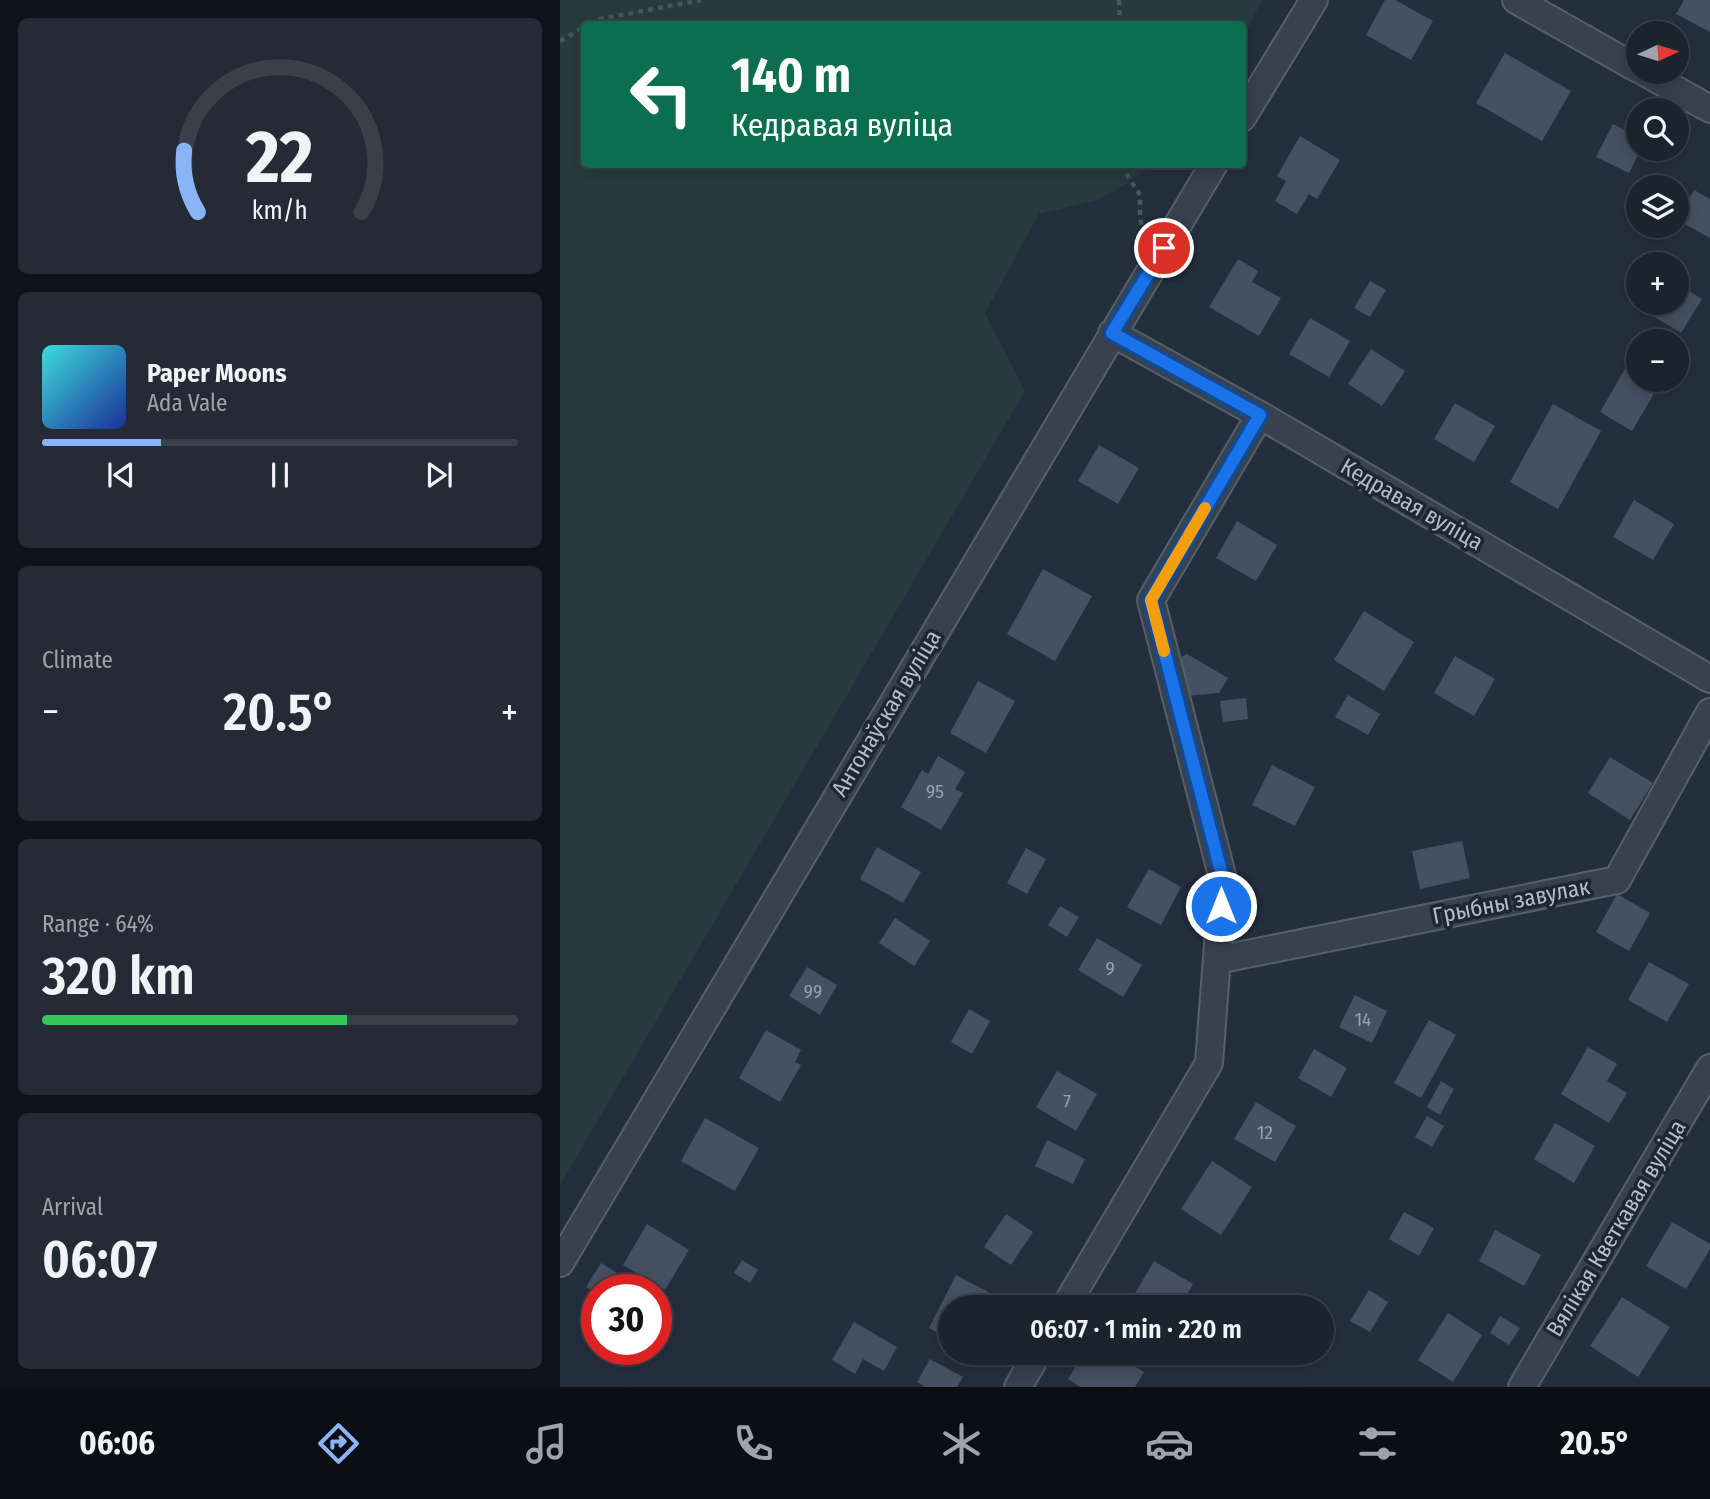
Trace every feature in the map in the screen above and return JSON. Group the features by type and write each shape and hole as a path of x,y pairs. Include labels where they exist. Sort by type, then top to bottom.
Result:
{"street":[{"path":"1246,111 1314,0"},
{"path":"1516,0 1626,61"},
{"path":"1665,84 1710,109"},
{"name":"Антонаўская вуліца","path":"560,1263 1212,168"},
{"name":"Кедравая вуліца","path":"1112,333 1260,415 1710,679"},
{"path":"1072,1295 1209,1063 1223,879 1151,600 1260,415"},
{"name":"Грыбны завулак","path":"1217,960 1617,880 1710,712"},
{"name":"Вялікая Кветкавая вуліца","path":"1521,1387 1710,1068"},
{"path":"1018,1387 1031,1365"}],"path":[{"path":"596,21 701,0"},
{"path":"1119,0 1120,21"},
{"path":"560,41 581,29"},
{"path":"1125,168 1140,195 1140,218 1151,268"}],"green space":[{"path":"560,0 1262,0 1246,32 1246,21 581,21 581,168 1150,168 1101,199 1039,214 985,313 1025,391 560,1185"}],"building":[{"path":"1385,0 1395,0 1433,21 1411,60 1366,35"},
{"path":"1684,0 1710,0 1710,32 1676,14"},
{"path":"1505,53 1571,91 1542,141 1476,103"},
{"path":"1613,124 1626,130 1626,161 1635,161 1629,173 1596,157"},
{"path":"1300,136 1340,160 1317,199 1309,194 1297,214 1275,201 1286,181 1277,176"},
{"path":"1694,190 1710,199 1710,238 1689,227 1689,199"},
{"path":"1238,259 1258,271 1252,282 1281,298 1259,336 1209,307"},
{"path":"1370,281 1386,290 1370,317 1354,308"},
{"path":"1689,291 1702,299 1683,329 1674,329 1653,316 1689,315"},
{"path":"1310,318 1350,341 1329,377 1289,354"},
{"path":"1371,349 1405,371 1382,406 1348,384"},
{"path":"1626,367 1626,392 1655,392 1632,431 1600,412"},
{"path":"1455,403 1495,426 1474,462 1434,439"},
{"path":"1553,404 1601,431 1558,509 1510,482"},
{"path":"1099,445 1139,468 1118,504 1078,481"},
{"path":"1634,500 1674,524 1653,560 1613,537"},
{"path":"1237,521 1277,545 1256,581 1216,558"},
{"path":"1043,569 1092,596 1055,661 1007,634"},
{"path":"1364,611 1414,642 1384,691 1334,660"},
{"path":"1187,654 1228,678 1219,693 1186,696 1175,660"},
{"path":"1455,656 1495,679 1474,716 1434,693"},
{"path":"978,681 1015,701 986,753 950,733"},
{"path":"1348,695 1380,714 1368,735 1335,717"},
{"path":"1246,698 1248,719 1223,722 1220,701"},
{"path":"938,756 965,772 955,789 963,793 941,830 901,807 922,770 928,774"},
{"path":"1610,757 1653,783 1630,820 1588,793"},
{"path":"1272,765 1315,787 1295,826 1252,805"},
{"path":"1462,841 1470,878 1420,889 1412,851"},
{"path":"877,847 921,872 903,903 860,879"},
{"path":"1026,848 1046,859 1027,894 1007,883"},
{"path":"1149,869 1181,887 1161,925 1127,907"},
{"path":"1617,894 1650,913 1629,951 1596,932"},
{"path":"1060,906 1079,917 1067,937 1048,925"},
{"path":"895,918 930,941 914,966 879,943"},
{"path":"1097,938 1142,965 1123,997 1078,970"},
{"path":"1649,962 1689,984 1667,1022 1628,1000"},
{"path":"807,967 837,985 820,1015 789,996"},
{"path":"1355,995 1387,1011 1372,1043 1339,1027"},
{"path":"969,1009 990,1021 972,1054 951,1042"},
{"path":"1429,1020 1456,1035 1421,1098 1394,1083"},
{"path":"766,1030 801,1050 795,1062 801,1065 780,1102 739,1078"},
{"path":"1588,1047 1617,1064 1607,1081 1627,1093 1609,1123 1561,1094"},
{"path":"1314,1049 1347,1068 1331,1097 1298,1078"},
{"path":"1057,1071 1097,1094 1076,1131 1036,1107"},
{"path":"1441,1081 1454,1089 1440,1115 1427,1107"},
{"path":"1256,1102 1296,1126 1275,1162 1234,1139"},
{"path":"1427,1116 1444,1126 1432,1147 1415,1137"},
{"path":"705,1118 759,1148 735,1191 681,1161"},
{"path":"1555,1123 1595,1146 1574,1183 1534,1159"},
{"path":"1047,1140 1085,1159 1073,1184 1035,1166"},
{"path":"1212,1161 1252,1187 1221,1235 1181,1209"},
{"path":"1404,1212 1434,1228 1419,1256 1389,1239"},
{"path":"1006,1214 1033,1232 1011,1265 984,1247"},
{"path":"1672,1222 1710,1244 1710,1249 1686,1289 1646,1266"},
{"path":"647,1224 689,1250 672,1278 672,1274 638,1274 623,1265"},
{"path":"1495,1230 1541,1255 1524,1286 1479,1261"},
{"path":"742,1260 758,1270 750,1283 734,1273"},
{"path":"1154,1261 1193,1284 1187,1295 1134,1295"},
{"path":"601,1263 619,1274 594,1274"},
{"path":"956,1275 992,1294 991,1295 946,1295"},
{"path":"1369,1290 1388,1302 1370,1332 1350,1321"},
{"path":"1622,1297 1670,1327 1638,1377 1590,1346"},
{"path":"938,1310 938,1333 929,1328"},
{"path":"1448,1313 1482,1335 1453,1382 1418,1360"},
{"path":"1500,1316 1520,1328 1509,1345 1490,1333"},
{"path":"854,1322 897,1347 884,1371 863,1359 855,1374 832,1360"},
{"path":"930,1359 963,1377 957,1387 925,1387 917,1382"},
{"path":"1077,1365 1132,1365 1144,1372 1135,1387 1080,1387 1068,1379"}],"slow traffic":[{"path":"1164,651 1151,600 1205,508"}],"route":[{"path":"1164,248 1112,333 1260,415 1151,600 1223,879 1221,906"}]}
